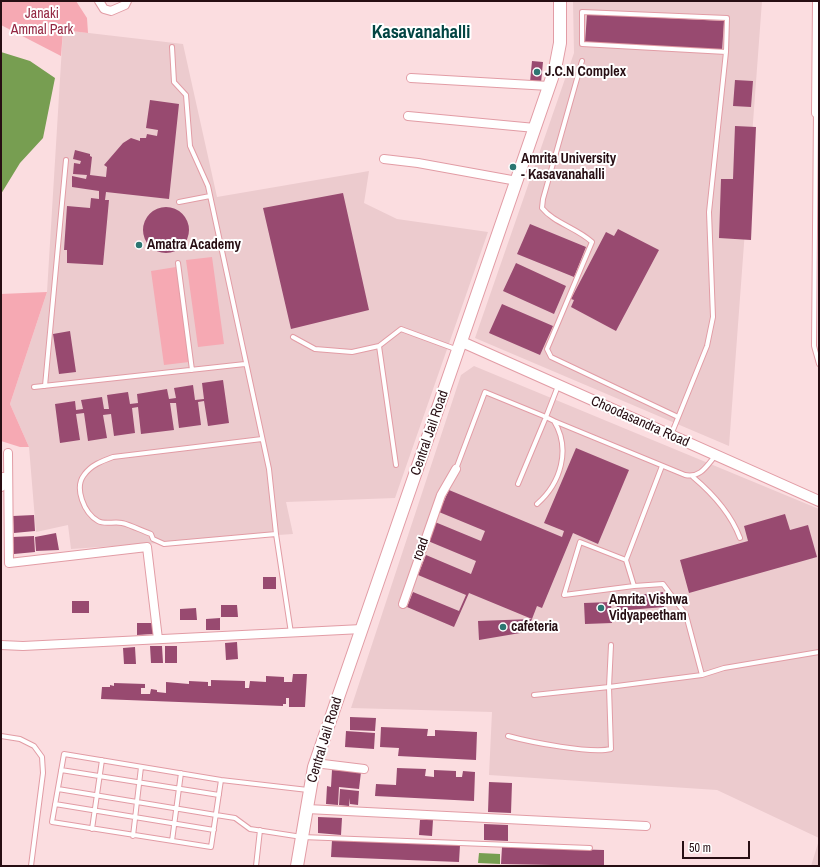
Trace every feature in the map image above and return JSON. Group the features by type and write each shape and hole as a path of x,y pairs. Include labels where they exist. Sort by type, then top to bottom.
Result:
{"main road":[{"name":"Central Jail Road","path":"298,866 315,763 550,86 560,43 560,1"}],"street":[{"path":"99,1 104,9 112,11 125,5 127,1"},
{"path":"816,113 817,1"},
{"path":"411,78 550,86"},
{"path":"408,116 535,128"},
{"path":"384,159 418,163 517,181"},
{"name":"Choodasandra Road","path":"460,346 559,385 819,501"},
{"path":"8,453 9,563 148,547 158,639"},
{"name":"road","path":"403,604 441,495 456,469"},
{"path":"1,487 3,477"},
{"path":"1,645 23,646 362,629"},
{"path":"315,763 364,769"},
{"path":"307,808 646,826"}],"lane":[{"path":"671,436 708,346 712,331 713,317 709,212 726,52 727,18 582,12 582,44 726,52"},
{"path":"172,47 174,82 186,95 190,146 204,174 210,196 245,364 269,469 276,534 291,633"},
{"path":"582,61 543,199 542,208 546,214 585,236 592,242 547,348 551,357 678,417"},
{"path":"816,113 814,346 819,364"},
{"path":"45,386 66,160"},
{"path":"179,202 210,196"},
{"path":"178,263 192,370"},
{"path":"293,336 315,348 352,352 379,346 401,329 460,346"},
{"path":"379,346 396,465"},
{"path":"34,387 245,364"},
{"path":"518,484 559,385"},
{"path":"456,469 485,392 662,466 693,476 721,505 737,529 740,538"},
{"path":"537,504 544,498 556,480 564,457 564,442 554,421"},
{"path":"262,439 112,457 91,467 83,476 80,483 81,494 84,505 90,514 98,521 105,523 122,523 151,534 152,539 164,544 276,534"},
{"path":"693,476 700,473 715,455"},
{"path":"634,586 626,560 662,466"},
{"path":"626,560 580,542 564,595 634,586 663,584 686,615 702,674"},
{"path":"508,736 526,741 570,748 611,749 609,687 611,645"},
{"path":"534,695 609,687 702,674 724,668 819,652"},
{"path":"1,736 20,739 34,746 42,757 43,773 31,866"},
{"path":"221,780 211,848 52,822 64,754 221,780 310,790"},
{"path":"92,829 102,760"},
{"path":"133,836 141,767"},
{"path":"61,770 219,795"},
{"path":"172,842 181,773"},
{"path":"58,789 216,814 234,818 250,829 302,837 590,848"},
{"path":"55,804 214,830"},
{"path":"256,866 260,830"}],"shaded area":[{"path":"573,1 762,1 729,446 475,338 574,53"},
{"name":"Amatra Academy","path":"63,30 183,44 217,197 369,171 364,203 397,219 488,232 395,498 286,502 293,534 71,549 68,525 36,532 29,447 10,404 47,292"},
{"path":"1,52 30,61 55,78 43,138 20,163 1,194"},
{"name":"Amrita Vishwa Vidyapeetham","path":"474,366 819,509 819,838 717,790 489,775 492,712 351,708 461,375"},
{"path":"819,840 819,866 811,866"},
{"path":"479,853 500,854 500,864 478,863"}],"green space":[{"name":"Janaki Ammal Park","path":"1,1 76,1 87,18 88,33 63,30 61,56 1,25"},
{"path":"212,257 224,344 198,347 186,260"},
{"path":"176,267 189,362 164,365 151,271"},
{"path":"47,292 10,404 29,447 20,447 1,441 1,294"}],"building":[{"path":"587,14 724,21 722,51 585,43"},
{"name":"J.C.N Complex","path":"532,61 543,62 541,83 530,82"},
{"path":"735,80 753,81 751,107 733,106"},
{"path":"150,100 179,104 169,199 106,192 105,200 109,200 103,265 67,263 67,250 64,250 67,206 90,208 91,198 99,199 99,191 72,187 72,176 86,179 87,175 73,174 74,163 80,164 81,161 73,159 75,150 90,154 92,157 90,175 106,177 107,167 104,165 123,143 131,138 140,141 140,138 146,138 147,134 157,136 158,130 146,128"},
{"path":"735,126 756,127 751,240 719,238 721,179 733,179"},
{"path":"343,193 369,310 291,329 263,208"},
{"path":"171,207 183,213 188,221 188,239 183,247 175,252 161,253 149,247 144,239 143,225 149,213 157,208"},
{"path":"530,224 586,247 574,277 517,254"},
{"path":"618,229 659,250 616,331 571,307 574,300 571,299 606,232 614,236"},
{"path":"516,263 566,286 554,314 503,291"},
{"path":"502,304 553,326 540,355 489,333"},
{"path":"70,331 76,372 59,374 53,334"},
{"path":"223,380 229,423 208,426 204,401 198,402 201,425 179,428 176,403 170,403 174,430 141,434 138,407 132,408 135,433 114,436 111,414 103,415 107,438 88,441 84,413 76,414 80,440 60,443 55,404 75,401 76,410 83,409 81,400 102,397 104,409 109,409 107,395 128,392 130,404 138,403 137,394 167,389 169,399 176,398 174,388 193,385 195,400 204,399 202,383"},
{"path":"576,448 629,470 598,544 573,533 542,608 537,606 532,619 469,593 454,627 407,607 413,592 459,611 466,595 418,575 426,555 471,574 476,561 428,541 435,522 481,541 485,531 439,512 449,490 562,537 564,531 544,523"},
{"path":"785,514 790,530 808,525 817,557 689,593 680,560 748,541 744,526"},
{"path":"34,515 35,531 14,533 13,516"},
{"path":"56,533 59,550 36,551 35,537"},
{"path":"34,536 35,552 14,554 13,537"},
{"path":"263,577 276,577 276,589 263,589"},
{"path":"663,592 664,607 616,611 618,597"},
{"path":"72,601 89,601 89,613 72,613"},
{"path":"611,602 612,623 585,624 584,603"},
{"path":"221,605 237,605 238,617 221,617"},
{"path":"196,608 197,620 180,620 180,609"},
{"path":"220,618 220,630 206,630 206,619"},
{"name":"cafeteria","path":"532,619 526,632 479,640 478,621"},
{"path":"137,623 153,623 154,634 137,635"},
{"path":"237,642 238,659 226,660 225,643"},
{"path":"150,646 162,646 163,663 151,663"},
{"path":"165,646 177,646 177,663 165,663"},
{"path":"135,647 136,664 124,664 123,648"},
{"path":"293,674 307,674 305,707 289,707 289,698 286,698 286,704 283,704 283,706 101,699 102,687 110,687 110,685 114,686 114,683 145,684 145,688 141,688 141,694 150,694 151,689 157,690 157,692 166,693 166,682 189,684 189,681 208,682 208,686 211,686 211,680 245,681 245,688 249,688 250,681 266,682 266,676 284,677 284,682 292,682"},
{"path":"350,717 376,718 375,731 350,730"},
{"path":"381,727 428,729 427,736 435,736 435,730 477,732 476,760 398,756 399,748 380,747"},
{"path":"346,731 375,733 374,749 345,747"},
{"path":"397,768 426,769 425,776 434,777 434,770 456,771 456,777 462,777 463,771 475,772 474,801 375,796 376,784 396,785"},
{"path":"332,770 361,772 359,789 339,787 338,805 326,804 327,786 331,787"},
{"path":"489,782 512,783 511,813 488,812"},
{"path":"340,789 359,791 358,805 350,804 350,798 349,806 339,805"},
{"path":"318,817 342,818 341,835 318,833"},
{"path":"420,820 433,820 432,836 419,835"},
{"path":"484,824 508,825 508,841 484,840"},
{"path":"332,840 460,845 459,862 331,857"},
{"path":"502,847 604,850 604,866 501,864"}],"place":[{"name":"J.C.N Complex","path":"537,72"},
{"name":"Amrita University - Kasavanahalli","path":"513,167"},
{"name":"Amatra Academy","path":"139,245"},
{"name":"Amrita Vishwa Vidyapeetham","path":"601,608"},
{"name":"cafeteria","path":"503,627"}],"district":[{"name":"Kasavanahalli","path":"421,33"}]}
